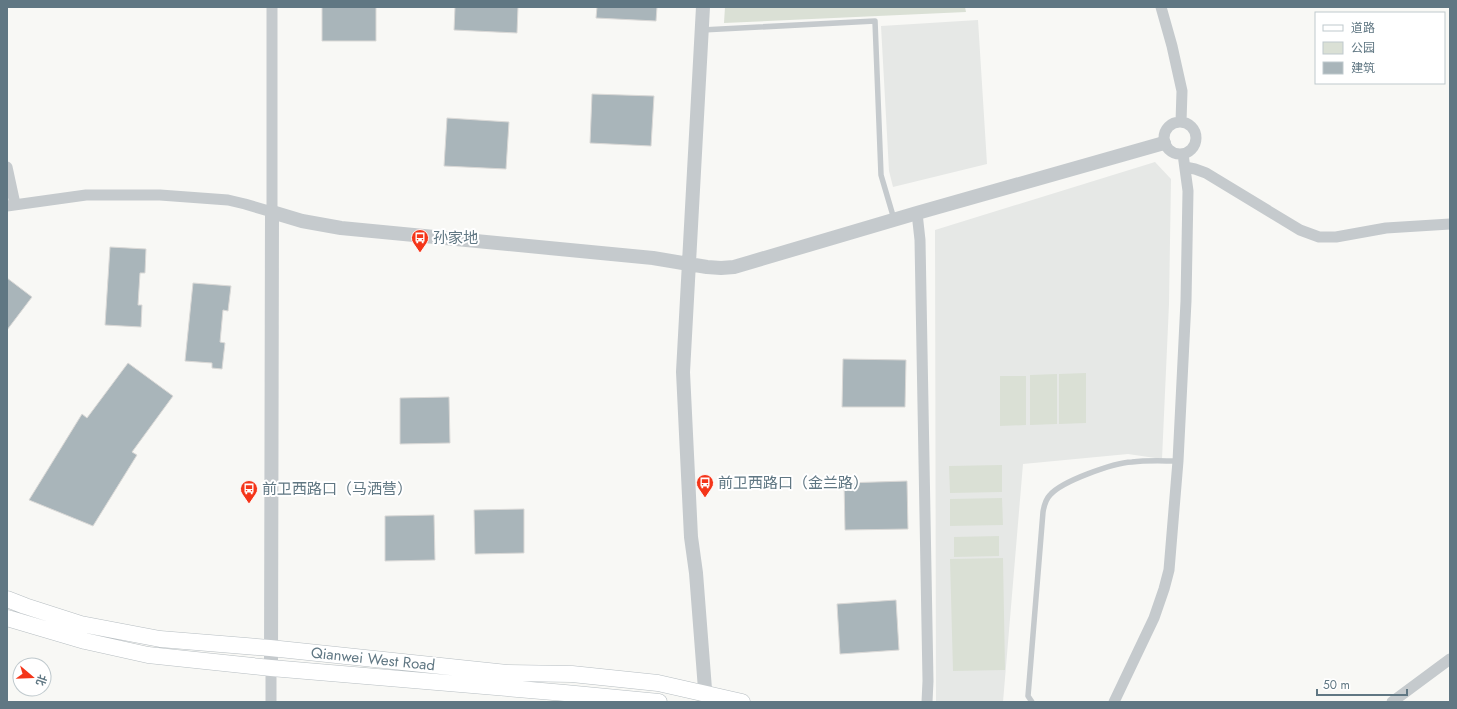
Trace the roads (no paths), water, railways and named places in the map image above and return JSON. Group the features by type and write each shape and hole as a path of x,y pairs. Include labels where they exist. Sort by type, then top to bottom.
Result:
{"main road":[{"name":"Qianwei West Road","path":"7,599 81,624 160,639 270,648 507,673 572,674 658,683 706,698 742,702"},
{"name":"Qianwei West Road","path":"7,618 85,641 148,655 271,668 659,702"}],"street":[{"path":"271,702 272,7"},
{"path":"703,7 683,372 691,537 696,573 706,698"},
{"path":"1161,7 1172,46 1182,91 1181,122"},
{"path":"1181,122 1186,123 1193,128 1196,137 1192,150 1178,155 1170,151 1164,143 1163,138 1166,130 1172,123 1181,122"},
{"path":"7,167 11,205 86,195 160,195 228,200 302,221 341,228 653,258 721,268 734,267 894,219 1164,143"},
{"path":"1114,702 1154,618 1169,570 1178,461 1188,222 1188,191 1183,154"},
{"path":"1185,167 1194,168 1206,173 1300,230 1319,237 1336,237 1386,228 1450,224"},
{"path":"917,213 920,240 928,674 927,702"},
{"path":"1392,702 1450,659"}],"lane":[{"path":"702,30 875,21 881,176 894,219"},
{"path":"1032,702 1028,696 1043,512 1045,503 1057,488 1089,473 1131,462 1178,461"}],"place":[{"name":"孙家地","path":"420,253"},
{"name":"前卫西路口（金兰路）","path":"705,498"},
{"name":"前卫西路口（马洒营）","path":"249,504"}]}
